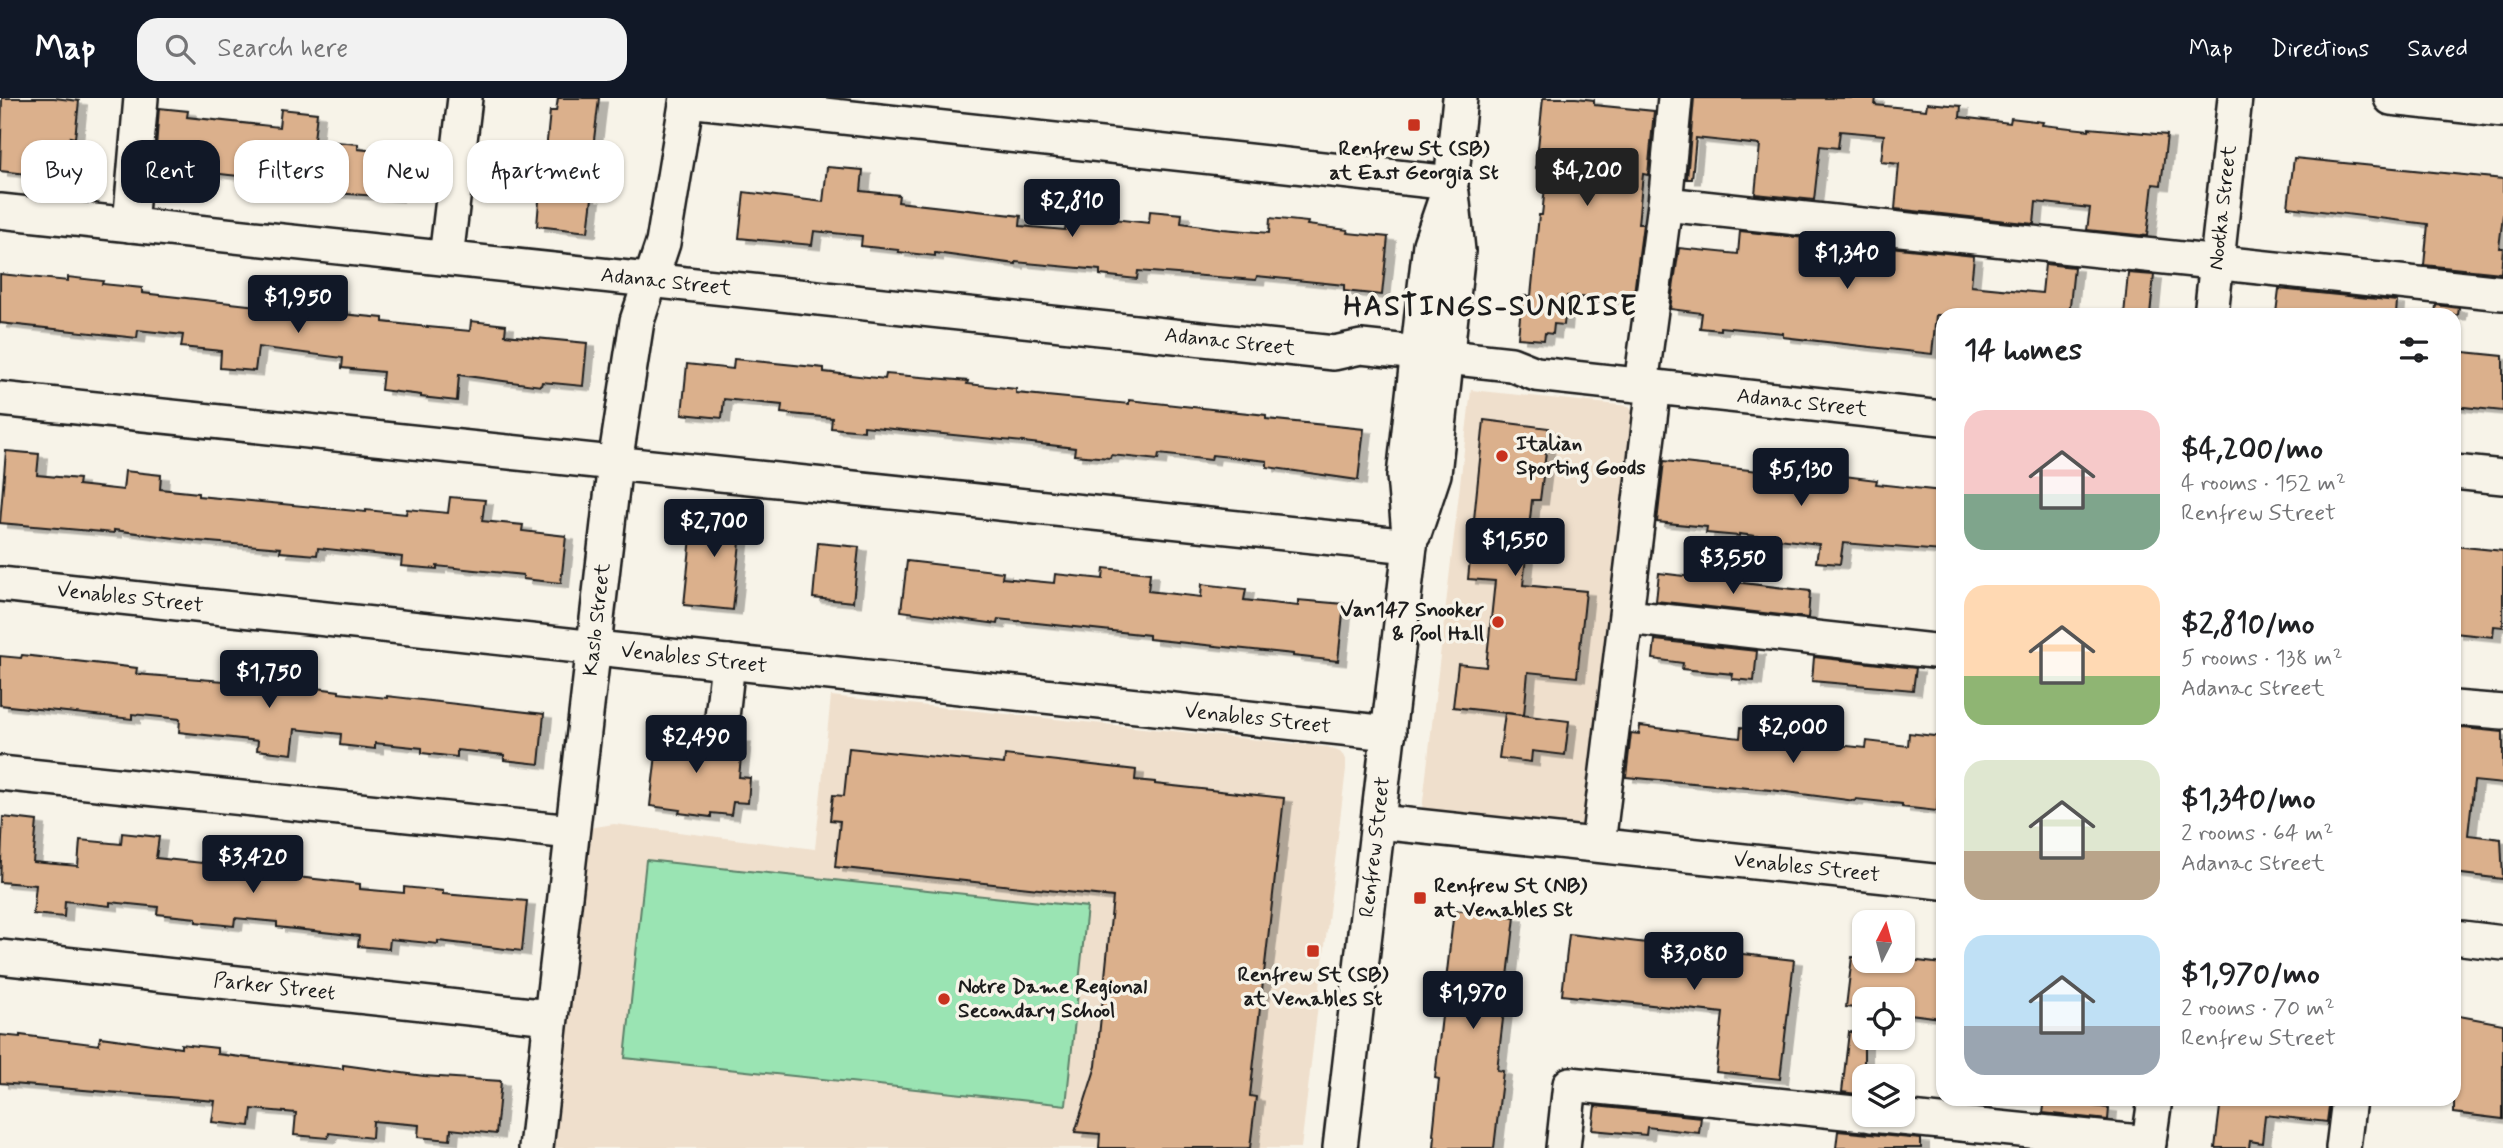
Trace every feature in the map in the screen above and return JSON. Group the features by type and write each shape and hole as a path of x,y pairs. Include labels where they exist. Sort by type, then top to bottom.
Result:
{"street":[{"path":"130,225 141,98"},
{"path":"446,258 465,98"},
{"name":"Renfrew Street","path":"1340,1148 1410,546 1434,474 1430,244 1451,184 1460,98"},
{"path":"1598,844 1627,617 1675,98"},
{"name":"Nootka Street","path":"2212,308 2235,98"},
{"path":"2391,98 2503,110"},
{"path":"687,99 1451,184"},
{"name":"Kaslo Street","path":"536,1148 615,463 637,321 663,243 687,99"},
{"path":"1665,204 2503,293"},
{"name":"Adanac Street","path":"0,211 1334,354 1352,363 1511,364 1536,374 1936,417"},
{"path":"0,399 1410,546"},
{"path":"2461,473 2503,477"},
{"name":"Venables Street","path":"0,584 1389,733"},
{"path":"1627,617 1936,651"},
{"path":"720,736 728,662"},
{"path":"2461,709 2503,712"},
{"path":"0,773 572,832"},
{"name":"Venables Street","path":"1379,822 1936,881"},
{"path":"2461,938 2503,943"},
{"name":"Parker Street","path":"0,957 550,1017"},
{"path":"1563,1148 1570,1084 1852,1113"},
{"path":"1915,1120 2149,1146 2154,1106"},
{"path":"2343,1148 2347,1106"}],"shaded area":[{"path":"1471,390 1629,406 1635,412 1586,822 1581,826 1422,810"},
{"name":"Notre Dame Regional Secondary School","path":"831,696 1328,747 1340,752 1346,759 1346,769 1301,1148 552,1148 589,828 614,824 815,849"}],"green space":[{"path":"646,860 1087,907 1066,1105 625,1058"}],"building":[{"path":"2,98 79,101 75,138 21,140 21,173 0,171"},
{"path":"558,98 599,98 594,140 547,140 550,111 556,111"},
{"path":"1543,98 1594,100 1594,105 1654,111 1648,175 1643,174 1638,224 1643,224 1633,301 1567,296 1564,325 1554,324 1553,334 1545,333 1544,340 1518,338 1522,296 1531,296 1539,215 1542,215 1547,169 1536,168"},
{"path":"1694,98 1876,98 1875,105 1926,110 1927,103 1961,106 1960,117 2010,123 2011,118 2043,122 2042,125 2167,135 2161,185 2153,184 2147,236 2087,230 2090,208 2036,202 2034,224 1895,209 1899,164 1881,162 1884,135 1840,131 1838,148 1820,146 1814,200 1755,194 1760,145 1696,138 1692,179 1687,179"},
{"path":"159,108 188,111 187,117 279,127 281,109 317,113 314,140 234,140 234,176 220,174 220,140 157,140"},
{"path":"349,143 358,144 358,149 363,150 363,195 349,194"},
{"path":"2294,158 2503,179 2499,248 2503,248 2501,273 2424,265 2428,224 2288,207"},
{"path":"827,167 863,170 861,191 899,195 898,202 1021,216 1020,226 1065,230 1067,214 1149,223 1150,211 1182,214 1181,223 1223,229 1269,233 1270,218 1308,222 1307,225 1348,230 1347,233 1388,237 1382,295 1344,291 1344,285 1257,276 1256,280 1138,271 1137,279 1100,275 1100,270 1016,264 935,253 935,256 898,252 899,250 861,246 862,236 814,231 812,245 739,238 744,192 823,202"},
{"path":"539,203 591,203 588,232 537,226"},
{"path":"1740,231 1974,256 1971,286 2042,293 2045,264 2074,267 2070,308 1936,308 1932,354 1783,337 1783,333 1720,327 1720,330 1700,328 1702,313 1670,309 1679,248 1738,254"},
{"path":"2128,273 2154,275 2151,308 2125,308"},
{"path":"0,274 68,281 68,277 103,281 102,284 142,288 142,293 267,307 267,302 343,308 342,314 383,318 383,322 428,327 470,331 471,321 506,325 505,335 587,343 583,386 542,382 541,386 459,375 457,401 421,397 381,390 383,372 342,368 343,358 258,347 255,371 220,368 221,351 181,347 183,335 138,330 137,338 0,323"},
{"path":"2279,289 2397,301 2396,308 2277,308"},
{"path":"2436,305 2459,308 2436,308"},
{"path":"2461,352 2503,356 2503,411 2461,407"},
{"path":"734,359 824,368 824,372 885,379 886,374 968,381 967,384 1016,389 1016,393 1129,404 1129,400 1364,429 1358,480 1267,467 1267,461 1212,455 1211,460 1159,454 1158,460 1111,455 1110,458 1074,455 1075,448 1023,442 864,426 864,431 831,428 832,418 781,413 782,405 724,399 722,418 682,414 687,364 733,369"},
{"path":"1484,420 1549,428 1540,500 1532,500 1523,585 1586,591 1577,677 1528,672 1524,715 1453,707 1458,664 1486,667 1495,581 1468,579"},
{"path":"6,451 39,454 37,475 79,479 78,485 123,490 125,471 161,475 160,489 198,493 198,496 366,512 406,514 407,509 448,513 450,497 485,500 482,521 523,525 522,531 566,536 561,583 523,579 523,575 437,566 437,569 401,566 402,557 318,548 317,555 280,552 281,548 114,530 114,533 0,523"},
{"path":"1664,461 1826,478 1827,474 1877,480 1876,484 1936,490 1936,551 1843,543 1840,564 1816,562 1819,544 1739,534 1706,533 1707,527 1657,522"},
{"path":"694,508 743,513 733,610 684,605"},
{"path":"818,543 859,547 853,602 813,598"},
{"path":"2461,547 2503,551 2503,627 2494,626 2493,637 2461,634"},
{"path":"907,561 1003,572 1002,578 1054,583 1055,574 1103,579 1104,568 1150,573 1148,591 1201,597 1202,584 1246,589 1244,600 1298,606 1298,600 1344,604 1338,661 1149,639 1149,635 998,619 997,624 901,611"},
{"path":"1659,573 1810,591 1808,618 1656,601"},
{"path":"1655,640 1757,651 1754,681 1732,679 1733,674 1682,669 1683,663 1653,659"},
{"path":"22,655 137,668 136,674 224,681 224,676 339,693 544,714 539,764 504,760 504,755 457,750 457,757 422,753 422,748 375,743 375,749 340,745 341,734 295,729 292,754 257,750 258,741 179,732 180,719 132,714 132,719 0,705 0,656 21,658"},
{"path":"1814,657 1916,668 1913,690 1812,681"},
{"path":"1505,713 1569,721 1565,755 1532,751 1531,762 1499,758"},
{"path":"660,720 691,733 701,734 708,751 717,755 728,753 736,747 739,738 743,738 739,777 750,778 748,803 733,802 731,815 711,813 711,817 650,806"},
{"path":"1640,726 1740,738 1741,727 1771,730 1770,738 1866,748 1867,741 1908,746 1909,733 1936,736 1936,811 1902,807 1902,804 1626,777 1631,733 1639,734"},
{"path":"2461,728 2503,732 2503,784 2474,781 2468,835 2501,839 2503,879 2461,874"},
{"path":"849,748 1004,764 1005,755 1136,770 1135,780 1155,784 1284,798 1250,1096 1256,1097 1250,1148 1099,1148 1100,1134 1075,1132 1096,1066 1113,897 835,867 840,821 830,820 833,795 844,796"},
{"path":"3,817 37,821 33,862 78,866 80,840 121,844 122,833 159,837 156,858 202,863 202,858 280,866 279,875 360,884 360,889 404,893 404,887 443,891 443,894 527,901 522,951 438,941 438,944 390,939 389,949 358,946 359,936 277,927 277,922 235,918 234,926 196,922 196,918 157,914 158,907 110,902 110,906 65,901 64,917 33,914 36,885 0,882"},
{"path":"1454,910 1515,917 1497,1070 1503,1071 1494,1148 1434,1148 1439,1079 1435,1078"},
{"path":"1569,934 1794,960 1780,1079 1716,1072 1723,1013 1562,995"},
{"path":"1852,957 1852,973 1915,973 1915,961 1936,963 1936,1017 1915,1015 1915,987 1852,987 1852,1008 1846,1007"},
{"path":"2461,1016 2503,1024 2503,1119 2454,1113 2454,1106 2461,1106"},
{"path":"1849,1032 1852,1032 1852,1050 1864,1050 1864,1064 1852,1064 1852,1093 1842,1092"},
{"path":"0,1035 99,1045 100,1037 181,1048 181,1044 217,1048 217,1054 297,1064 343,1069 343,1065 424,1076 501,1081 496,1134 451,1129 450,1140 418,1137 419,1125 373,1121 372,1138 329,1133 328,1138 294,1135 296,1113 252,1109 250,1126 212,1122 215,1101 0,1083"},
{"path":"1595,1106 1701,1117 1699,1133 1647,1127 1646,1135 1592,1130"},
{"path":"2044,1106 2109,1108 2108,1120 2043,1113"},
{"path":"2220,1106 2329,1106 2327,1122 2265,1115 2262,1143 2250,1141 2249,1148 2215,1148"},
{"path":"1838,1131 1921,1139 1921,1148 1836,1148"}],"place":[{"name":"Renfrew St (SB) at East Georgia St","path":"1414,125"},
{"name":"Italian Sporting Goods","path":"1502,456"},
{"name":"Van147 Snooker & Pool Hall","path":"1498,622"},
{"name":"Renfrew St (NB) at Venables St","path":"1420,898"},
{"name":"Renfrew St (SB) at Venables St","path":"1313,951"},
{"name":"Notre Dame Regional Secondary School","path":"944,999"}],"district":[{"name":"HASTINGS-SUNRISE","path":"1491,307"}]}
